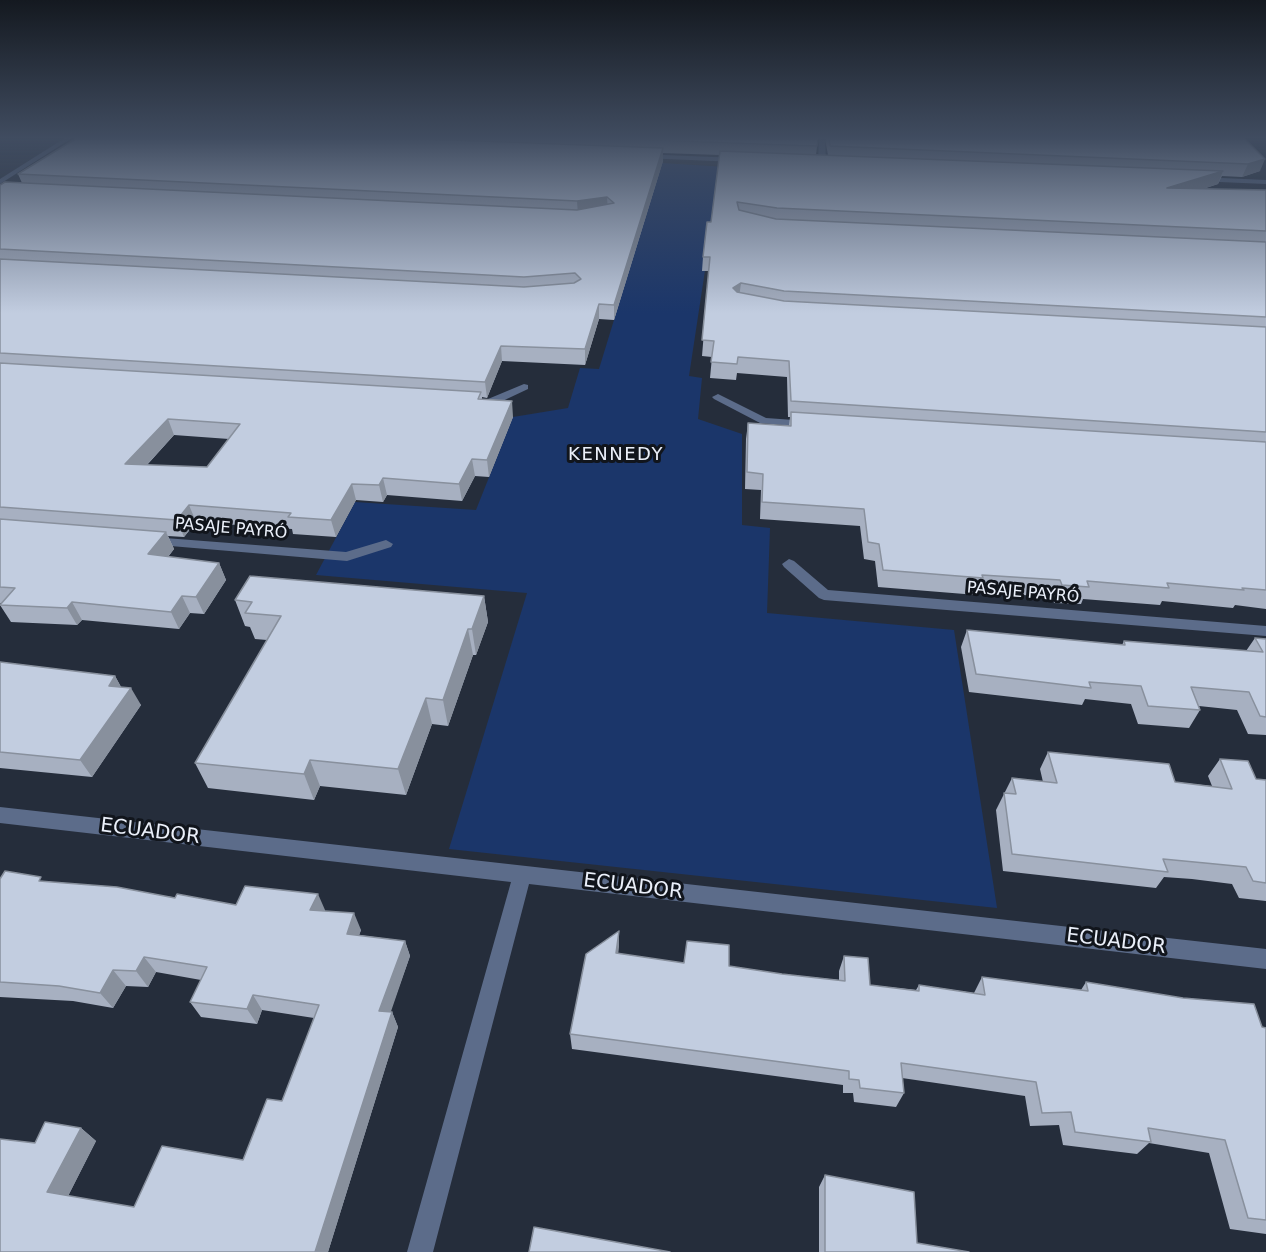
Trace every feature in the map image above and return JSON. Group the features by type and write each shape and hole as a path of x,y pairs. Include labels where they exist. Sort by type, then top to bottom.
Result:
{"street":[{"path":"466,401 490,403 524,387"},
{"path":"718,398 764,421 824,425"},
{"name":"PASAJE PAYRÓ","path":"139,540 347,557 387,544"},
{"name":"PASAJE PAYRÓ","path":"789,564 824,595 1266,631"},
{"name":"ECUADOR","path":"0,815 1266,960"},
{"path":"420,1252 522,875"}],"shaded area":[{"path":"652,196 716,196 689,376 702,378 698,419 742,434 742,525 770,528 767,613 954,630 997,908 449,849 527,593 316,575 355,502 476,510 513,417 568,408 580,368 599,369"}],"building":[{"path":"0,196 300,196 577,210 614,203 607,197 577,201 482,196 648,196 614,305 599,304 585,349 501,346 485,382 0,353 0,259 524,287 574,283 581,279 575,273 524,277 0,249"},
{"path":"714,196 1266,196 1266,231 777,208 737,202 739,210 776,219 1266,242 1266,317 784,291 741,283 733,288 737,292 784,301 1266,327 1266,432 791,401 789,361 738,357 737,364 711,362 714,341 702,340 710,257 703,257 707,222 711,222"},
{"path":"0,363 481,392 478,399 512,401 487,460 472,459 459,484 383,478 379,485 352,484 331,520 288,517 291,513 189,505 177,520 0,507","holes":["168,419 240,424 207,467 125,464"]},
{"path":"791,412 1266,442 1266,590 1167,583 1169,588 1087,581 1089,587 1062,585 1060,580 982,575 983,578 883,570 879,544 868,542 864,509 762,502 763,474 747,472 748,423 791,426"},
{"path":"0,519 166,532 148,554 219,563 196,597 182,596 171,612 72,602 67,608 0,605 15,588 0,587"},
{"path":"250,576 484,596 472,629 468,629 443,700 426,698 398,769 310,760 304,774 195,763 281,616 245,613 252,602 235,600"},
{"path":"967,630 1125,645 1124,641 1263,652 1255,638 1266,639 1266,717 1260,716 1249,692 1191,687 1200,710 1148,706 1141,686 1089,682 1091,688 976,674"},
{"path":"0,662 115,676 109,686 131,688 80,760 0,752"},
{"path":"1048,752 1169,764 1175,782 1232,789 1220,759 1248,761 1256,779 1266,780 1266,883 1253,881 1246,867 1163,859 1168,872 1012,854 1004,793 1016,794 1012,778 1057,783"},
{"path":"5,871 41,877 39,881 117,887 175,898 177,894 236,905 245,886 318,894 310,910 354,913 347,934 405,941 379,1011 392,1012 315,1252 0,1252 0,1139 35,1143 45,1122 81,1128 47,1192 134,1207 162,1146 243,1160 267,1099 282,1101 319,1005 253,995 247,1009 190,1002 207,967 144,957 136,971 113,970 100,993 59,986 0,982 0,879"},
{"path":"619,931 616,953 684,963 687,941 729,945 729,966 845,981 844,956 868,958 870,985 919,991 919,985 985,995 982,977 1088,991 1086,982 1183,998 1254,1004 1262,1027 1266,1028 1266,1220 1248,1218 1225,1140 1148,1128 1151,1142 1075,1132 1071,1112 1042,1113 1036,1082 901,1063 904,1093 860,1088 859,1080 849,1079 849,1071 570,1034 586,954"},
{"path":"825,1175 914,1192 917,1243 969,1252 825,1252"},
{"path":"534,1227 670,1252 529,1252"}],"district":[{"name":"KENNEDY","path":"616,455"}]}
